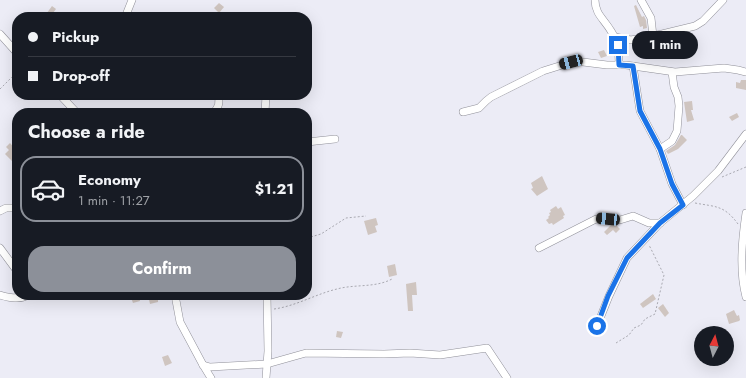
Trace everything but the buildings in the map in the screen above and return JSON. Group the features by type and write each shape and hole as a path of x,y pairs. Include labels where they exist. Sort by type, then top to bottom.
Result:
{"street":[{"path":"127,12 132,0"},
{"path":"595,0 596,10 614,37 618,50 619,65"},
{"path":"641,0 651,18 653,36"},
{"path":"614,37 629,40 653,36 698,24 703,21 723,0"},
{"path":"0,34 12,47"},
{"path":"463,112 479,108 486,101 497,94 535,75 561,65 579,61 607,65 633,66 672,72 724,68 746,72"},
{"path":"633,66 640,111 660,149 672,184 685,203"},
{"path":"660,149 672,141 677,131 680,106 674,87 672,72"},
{"path":"65,100 72,108"},
{"path":"597,326 608,296 625,262 660,223 685,203 718,171 746,134"},
{"path":"312,141 335,139"},
{"path":"0,211 6,208 12,208"},
{"path":"746,213 742,278 746,297"},
{"path":"539,248 596,219 620,220 633,216 649,223 660,223"},
{"path":"0,248 12,264"},
{"path":"0,295 12,298"},
{"path":"176,300 180,322 211,378"},
{"path":"266,378 267,300"},
{"path":"203,365 216,367 267,364 306,353 410,353 440,355 487,348 507,378"}],"path":[{"path":"0,89 12,77"},
{"path":"723,176 746,168"},
{"path":"685,203 714,206 725,210 744,233"},
{"path":"312,237 321,234 346,218 366,216"},
{"path":"616,344 629,335 634,328 641,325 645,319 653,316 657,307 659,292 664,275 646,239"},
{"path":"312,297 336,289 385,282 392,279"},
{"path":"268,308 277,309 304,300"}],"route":[{"path":"597,326 608,296 627,258 668,215 683,205 672,184 660,149 641,114 633,66 619,65 618,45"}]}
